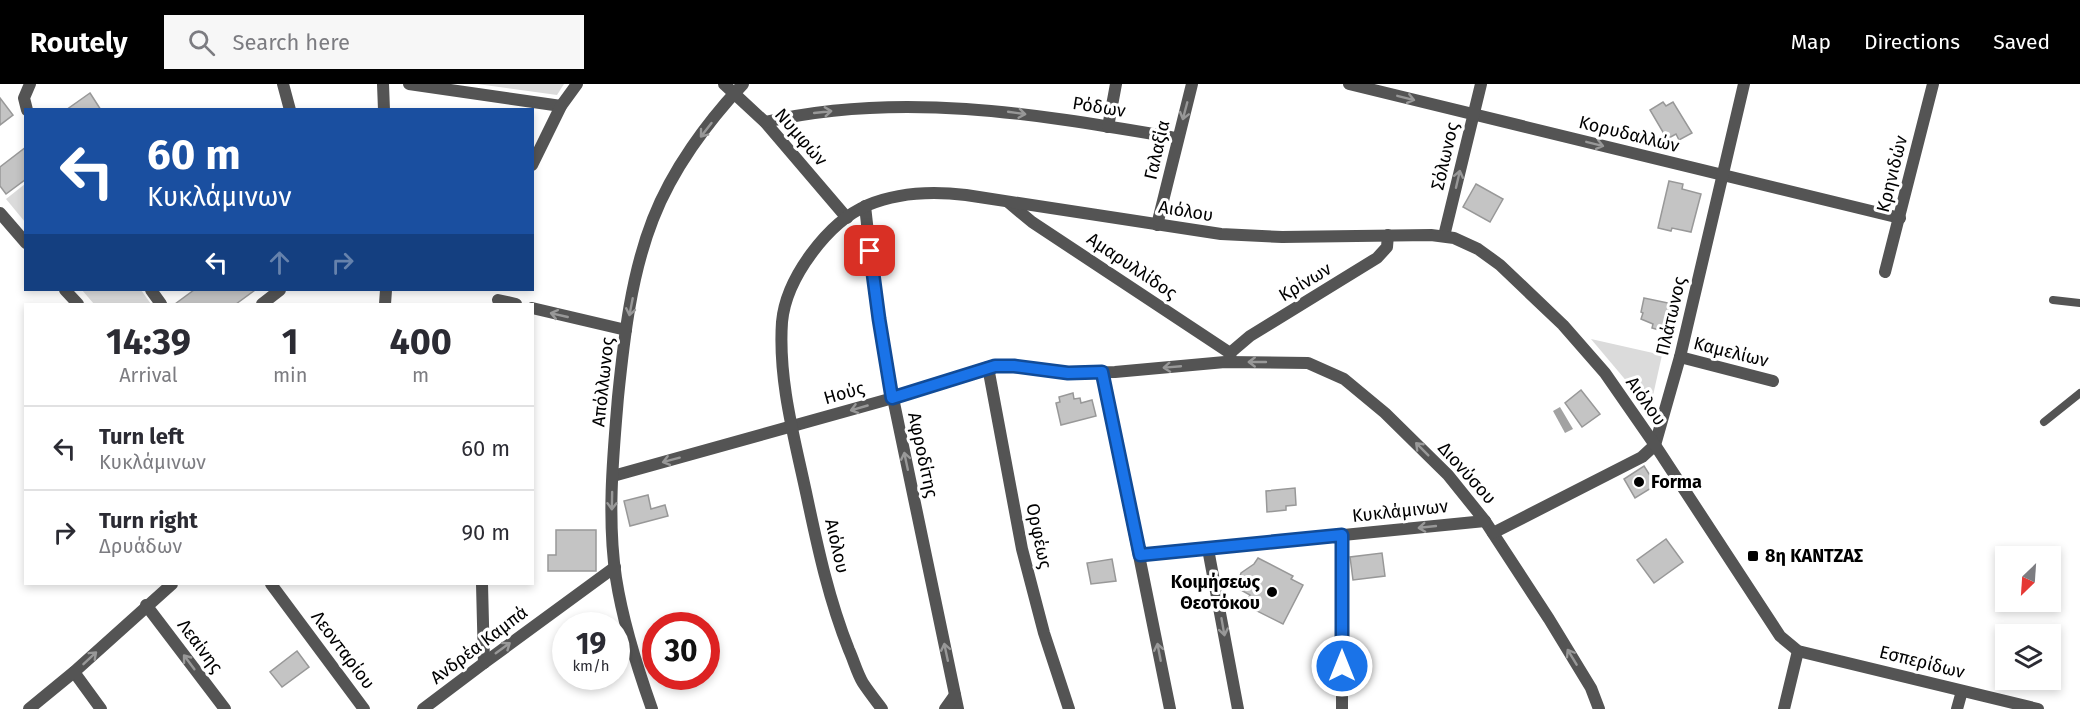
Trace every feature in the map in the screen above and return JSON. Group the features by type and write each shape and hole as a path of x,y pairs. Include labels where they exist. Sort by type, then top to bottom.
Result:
{"street":[{"path":"26,108 24,98 30,84"},
{"path":"283,84 289,108"},
{"path":"383,84 384,108"},
{"path":"409,84 561,106"},
{"path":"534,161 561,106 577,84"},
{"name":"Νυμφών","path":"724,84 739,88 847,218"},
{"path":"1108,127 1116,84"},
{"name":"Γαλαξία","path":"1158,225 1177,138 1192,84"},
{"name":"Κορυδαλλών","path":"1349,84 1900,218"},
{"name":"Σόλωνος","path":"1444,236 1481,84"},
{"name":"Πλάτωνος","path":"1655,445 1680,357 1744,84"},
{"name":"Kρηνιδών","path":"1885,273 1933,84"},
{"name":"Απόλλωνος","path":"652,709 631,643 619,595 615,567 613,476 626,330 638,269 653,220 674,177 739,88"},
{"name":"Ρόδων","path":"765,122 809,114 921,106 994,111 1177,138"},
{"name":"Αιόλου","path":"882,709 862,682 844,638 823,570 788,409 782,350 782,323 796,279 810,256 827,235 865,206 897,196 930,193 966,195 1247,237 1444,236 1466,242 1489,256 1563,325 1605,373 1780,636 1798,651"},
{"name":"Αμαρυλλίδος","path":"1008,202 1026,217 1231,358"},
{"name":"Αφροδίτης","path":"865,206 877,307 892,398 957,709"},
{"path":"0,213 24,241"},
{"name":"Κρίνων","path":"1231,358 1250,336 1377,258 1387,246 1388,235"},
{"path":"66,291 77,303"},
{"path":"263,303 279,291"},
{"path":"499,298 513,303"},
{"path":"534,308 626,330"},
{"name":"Καμελίων","path":"1680,357 1773,381"},
{"name":"Ηούς","path":"613,476 793,427 988,367 1014,366 1068,373 1102,372 1231,358"},
{"name":"Διονύσου","path":"1231,358 1308,363 1344,379 1385,413 1448,475 1485,521 1550,619 1591,688 1599,709"},
{"name":"Ορφέως","path":"988,367 1022,549 1044,633 1069,709"},
{"path":"1102,372 1170,709"},
{"path":"1493,533 1642,457 1655,445"},
{"name":"Κυκλάμινων","path":"1140,555 1485,521"},
{"path":"1342,535 1342,709"},
{"path":"1208,549 1238,709"},
{"name":"Ανδρέα Καμπά","path":"423,709 615,567"},
{"path":"29,709 74,672 170,585"},
{"name":"Λεονταρίου","path":"273,585 364,709"},
{"path":"482,585 484,663"},
{"name":"Λεαίνης","path":"146,605 225,709"},
{"path":"1784,709 1798,651"},
{"name":"Εσπερίδων","path":"1798,651 2038,709"},
{"path":"74,672 101,709"},
{"path":"1957,709 1962,691"},
{"path":"945,709 955,694"}],"lane":[{"path":"2053,300 2080,303"},
{"path":"2044,422 2080,393"}],"shaded area":[{"path":"477,84 564,84 557,95"},
{"path":"24,185 24,221 6,199"},
{"path":"83,291 142,291 150,303 93,303"},
{"path":"1591,339 1662,355 1650,409"},
{"path":"1560,407 1573,429 1565,433 1553,411"}],"building":[{"path":"90,93 100,108 69,108"},
{"path":"0,98 13,115 0,125"},
{"path":"1663,102 1666,106 1673,102 1692,133 1679,140 1676,134 1667,139 1650,110"},
{"path":"24,149 24,180 6,194 0,186 0,167"},
{"path":"1669,181 1683,184 1682,189 1701,194 1691,232 1658,228"},
{"path":"1476,184 1503,199 1490,222 1463,207"},
{"path":"193,291 254,291 237,303 176,303"},
{"path":"1644,298 1673,304 1666,332 1652,328 1653,324 1641,319"},
{"path":"1581,390 1600,414 1582,427 1565,403"},
{"path":"1073,393 1074,399 1080,398 1081,403 1092,400 1096,416 1061,425 1056,403 1060,402 1059,397"},
{"path":"1644,466 1656,485 1635,498 1624,479"},
{"path":"1295,488 1296,505 1286,506 1286,510 1267,512 1266,491"},
{"path":"648,495 651,509 665,505 668,516 630,526 624,501"},
{"path":"556,530 596,530 596,571 548,571 548,555 556,555"},
{"path":"1666,539 1683,562 1654,583 1637,560"},
{"path":"1382,553 1385,576 1353,580 1350,557"},
{"name":"Κοιμήσεως Θεοτόκου","path":"1258,558 1293,576 1291,579 1303,585 1283,624 1245,605 1250,595 1239,589 1242,584 1239,579 1241,573 1254,564"},
{"path":"1112,559 1116,581 1091,584 1087,563"},
{"path":"297,651 309,667 282,687 270,672"}],"place":[{"name":"Forma","path":"1639,482"},
{"name":"8η ΚΑΝΤΖΑΣ","path":"1753,556"},
{"name":"Κοιμήσεως Θεοτόκου","path":"1272,592"}],"route":[{"path":"870,251 892,398 995,366 1014,366 1068,373 1102,372 1140,555 1342,535 1342,666"}]}
